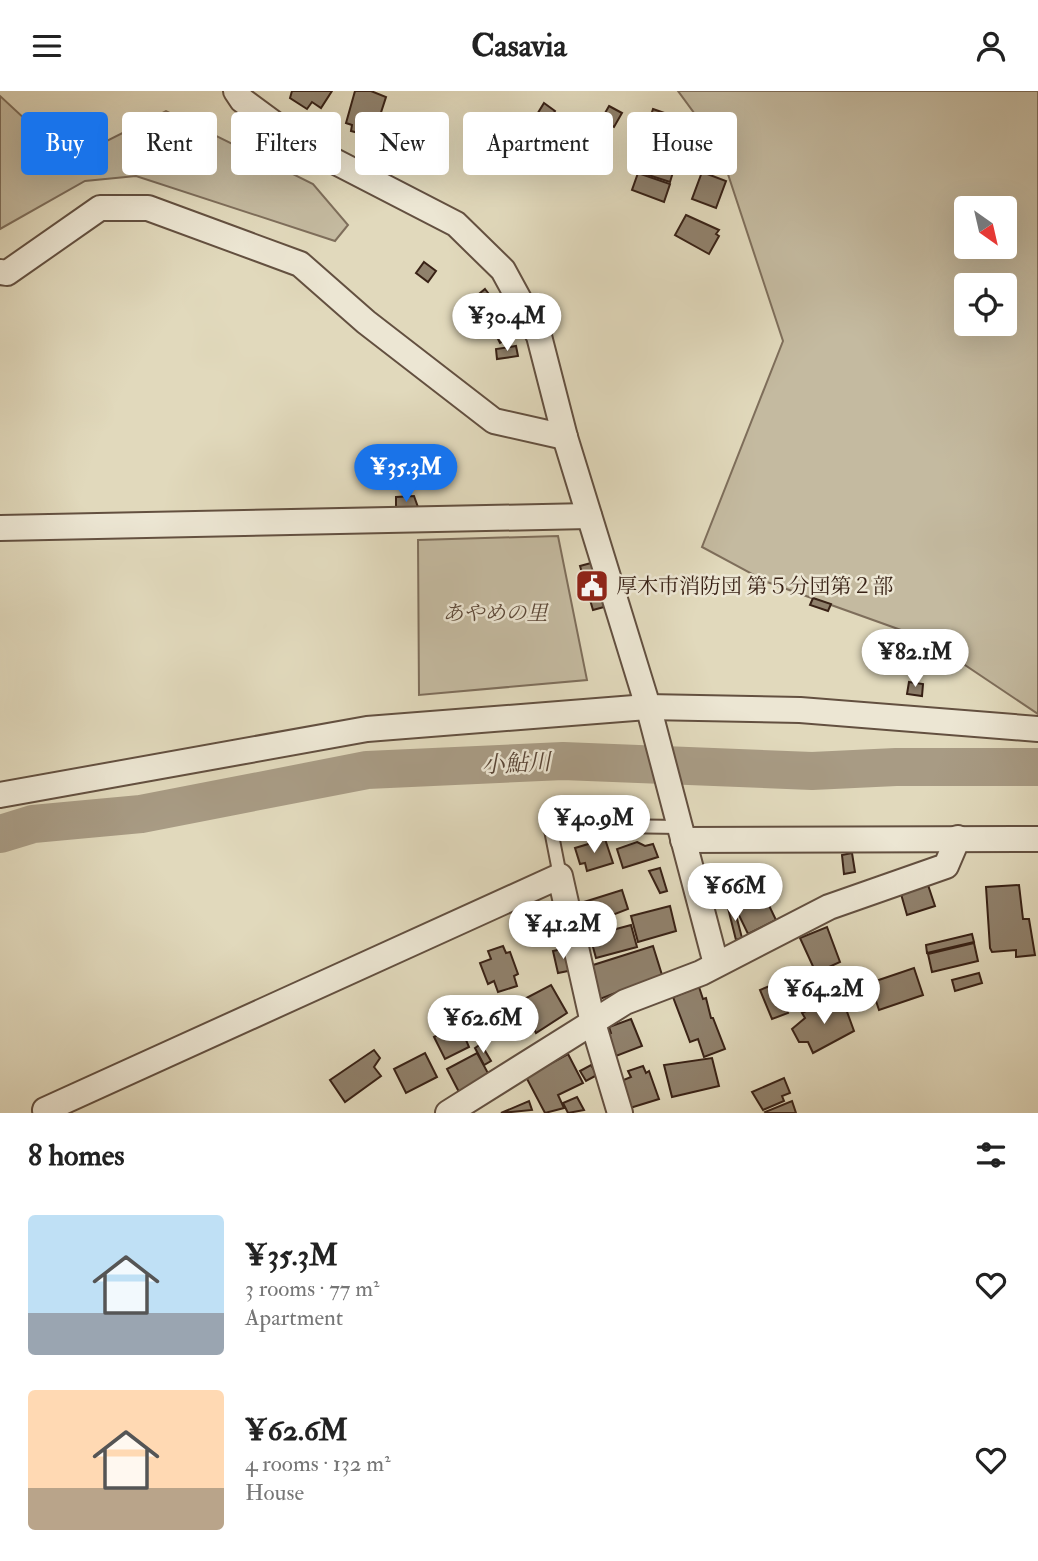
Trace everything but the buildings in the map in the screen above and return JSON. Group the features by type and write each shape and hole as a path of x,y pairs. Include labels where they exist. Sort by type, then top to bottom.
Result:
{"street":[{"path":"236,91 242,100 303,145 456,224 503,270 539,336 565,437 648,710 716,964"},
{"path":"0,272 7,273 100,208 148,208 300,264 366,322 494,421 565,437"},
{"path":"0,528 589,516"},
{"path":"0,795 367,729 648,710 800,710 1038,729"},
{"path":"680,829 1038,839"},
{"path":"448,1113 625,1002 716,964 829,907 946,866 958,838"},
{"path":"43,1112 561,876 593,1023 620,1113"}],"lane":[{"path":"561,876 550,825 680,829"}],"green space":[{"path":"678,91 1038,91 1038,714 926,639 767,582 702,547 783,341 728,175 737,175 737,112 693,112"},
{"path":"0,96 21,115 21,175 108,175 108,140 122,133 122,175 217,175 217,136 231,143 231,175 295,175 313,184 348,225 335,241 136,176 85,181 0,229"},
{"name":"あやめの里","path":"558,536 587,680 419,695 418,540"}],"waterway":[{"name":"小鮎川","path":"0,834 33,824 141,814 367,770 563,761 812,771 896,767 1038,767"}],"place":[{"name":"厚木市消防団 第５分団第２部","path":"592,586"}]}
